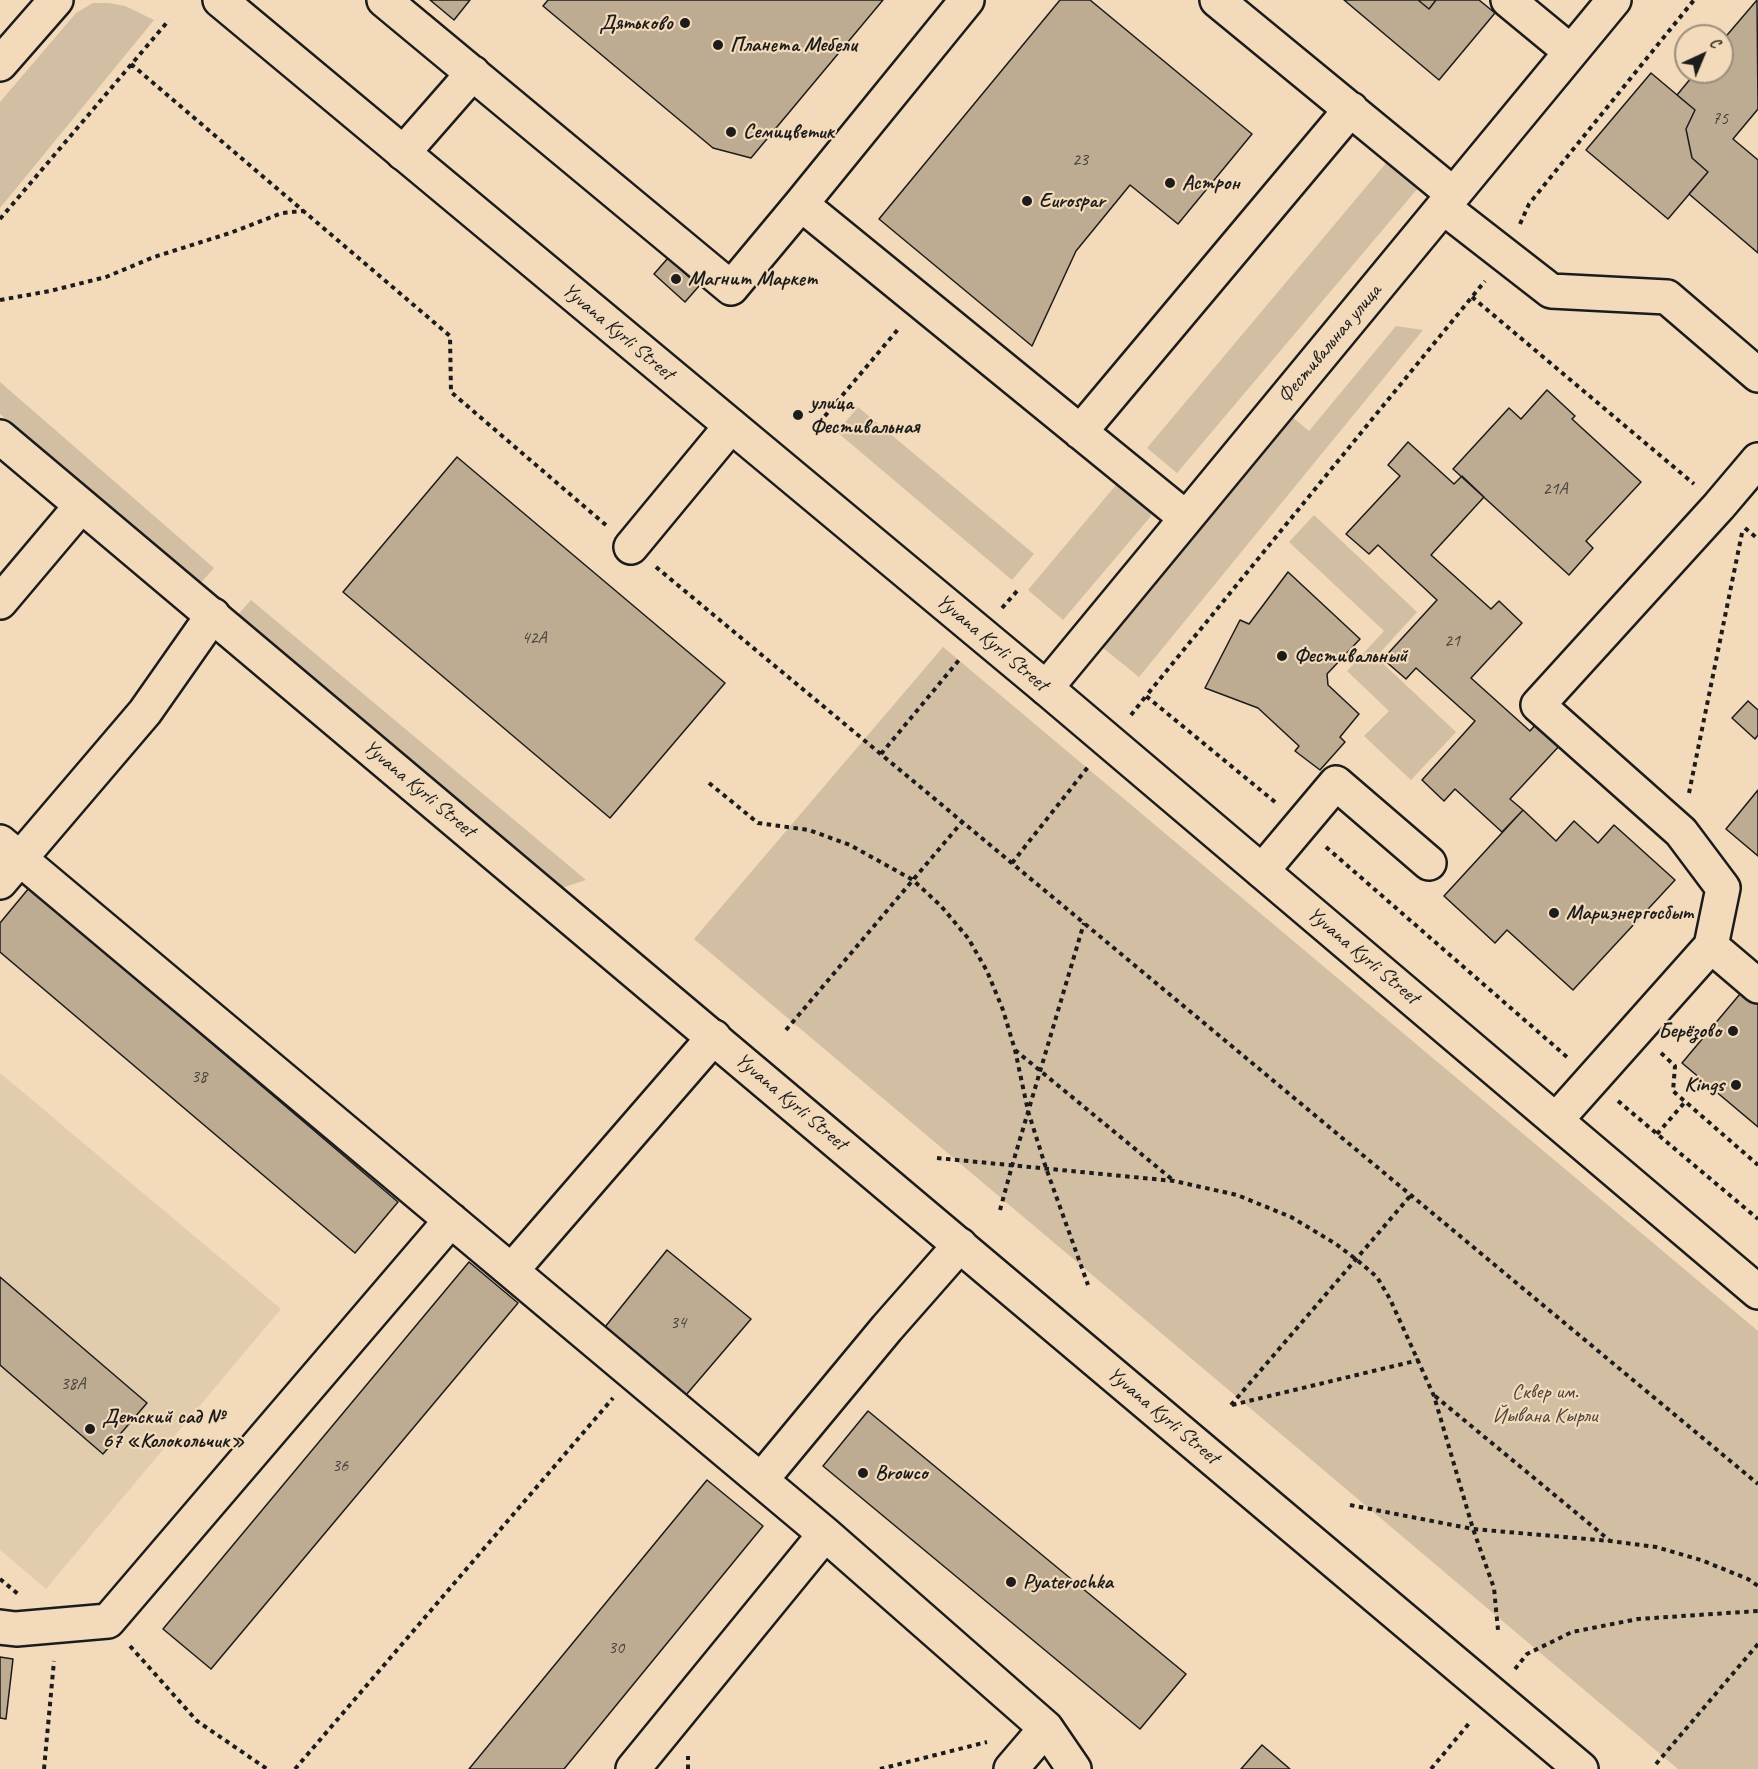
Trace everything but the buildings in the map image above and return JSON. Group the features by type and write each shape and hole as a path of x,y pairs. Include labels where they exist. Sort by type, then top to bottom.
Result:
{"main road":[{"path":"0,64 56,0"},
{"name":"Yyvana Kyrli Street","path":"220,0 1046,688 1758,1292"},
{"path":"384,0 731,288 967,0"},
{"path":"1217,0 1351,109 1506,256 1551,291 1667,297 1758,375"},
{"path":"1508,0 1570,52"},
{"name":"Фестивальная улица","path":"1046,688 1614,0"},
{"path":"403,153 473,74"},
{"path":"1080,432 1351,109"},
{"path":"801,204 1186,518"},
{"path":"631,547 731,426"},
{"name":"Yyvana Kyrli Street","path":"0,437 1581,1769"},
{"path":"1556,1120 1712,946 1723,888 1681,832 1538,705 1758,460"},
{"path":"0,602 81,506"},
{"path":"213,615 145,712 6,861 512,1270 825,1534 1046,1728 1074,1769"},
{"path":"1262,871 1336,783 1430,863"},
{"path":"1712,946 1758,986"},
{"path":"512,1270 714,1037"},
{"path":"0,1627 15,1629 108,1621 451,1220"},
{"path":"761,1480 887,1328 960,1245"},
{"path":"633,1769 825,1534"},
{"path":"1011,1769 1046,1728"}],"path":[{"path":"1012,863 1506,256 1529,204 1694,0"},
{"path":"0,219 169,20"},
{"path":"131,64 450,336 451,392 631,547 1758,1484"},
{"path":"0,300 106,278 154,257 230,233 282,213 303,211"},
{"path":"1472,297 1719,506"},
{"path":"819,423 920,302"},
{"path":"1681,832 1743,527 1758,539"},
{"path":"881,754 1018,590"},
{"path":"1146,696 1301,825 1592,1080 1758,1219"},
{"path":"709,783 758,823 809,830 850,845 913,880 941,906 973,946 987,971 1003,1010 1015,1050 1028,1111 1088,1285"},
{"path":"786,1030 962,822"},
{"path":"1000,1210 1084,922"},
{"path":"1636,1030 1675,1066 1673,1091 1758,1164"},
{"path":"1015,1050 1174,1181"},
{"path":"1657,1134 1685,1102"},
{"path":"937,1158 1174,1181 1237,1195 1291,1217 1336,1244 1357,1260 1377,1277 1390,1299 1434,1396 1473,1529 1494,1588 1498,1630"},
{"path":"1411,1195 1231,1405 1419,1360"},
{"path":"295,1769 634,1374"},
{"path":"1434,1396 1610,1541"},
{"path":"1350,1505 1473,1529 1656,1547 1701,1560 1748,1579 1758,1586"},
{"path":"0,1579 57,1626 44,1769"},
{"path":"1431,1769 1527,1654 1572,1632 1638,1619 1758,1611"},
{"path":"108,1621 197,1721 267,1769"},
{"path":"1656,1764 1758,1644"},
{"path":"880,1769 990,1742"}],"shaded area":[{"name":"Детский сад № 67 «Колокольчик»","path":"0,1073 281,1309 46,1589 0,1550"}],"green space":[{"path":"93,3 125,6 154,20 0,208 0,102 76,13"},
{"path":"1387,162 1418,188 1177,473 1147,448"},
{"path":"1396,326 1423,330 1139,677 1102,647 1291,416 1309,431"},
{"path":"0,382 214,568 198,586 0,414"},
{"path":"858,407 1034,554 1012,580 837,432"},
{"path":"1121,479 1149,498 1151,516 1063,620 1028,590"},
{"path":"1314,515 1417,612 1376,657 1456,732 1411,780 1364,736 1389,711 1347,671 1384,631 1289,542"},
{"path":"251,600 586,880 561,888 236,617"},
{"name":"Сквер им. Йывана Кырли","path":"943,647 1758,1331 1758,1769 1678,1769 694,939"}],"place":[{"name":"Дятьково","path":"685,23"},
{"name":"Планета Мебели","path":"718,45"},
{"name":"Семицветик","path":"731,132"},
{"name":"Астрон","path":"1170,183"},
{"name":"Eurospar","path":"1027,201"},
{"name":"Магнит Маркет","path":"676,279"},
{"name":"улица Фестивальная","path":"798,415"},
{"name":"Фестивальный","path":"1282,656"},
{"name":"Мариэнергосбыт","path":"1554,913"},
{"name":"Берёзово","path":"1733,1031"},
{"name":"Kings","path":"1736,1085"},
{"name":"Детский сад № 67 «Колокольчик»","path":"90,1429"},
{"name":"Browco","path":"863,1473"},
{"name":"Pyaterochka","path":"1011,1582"}]}
